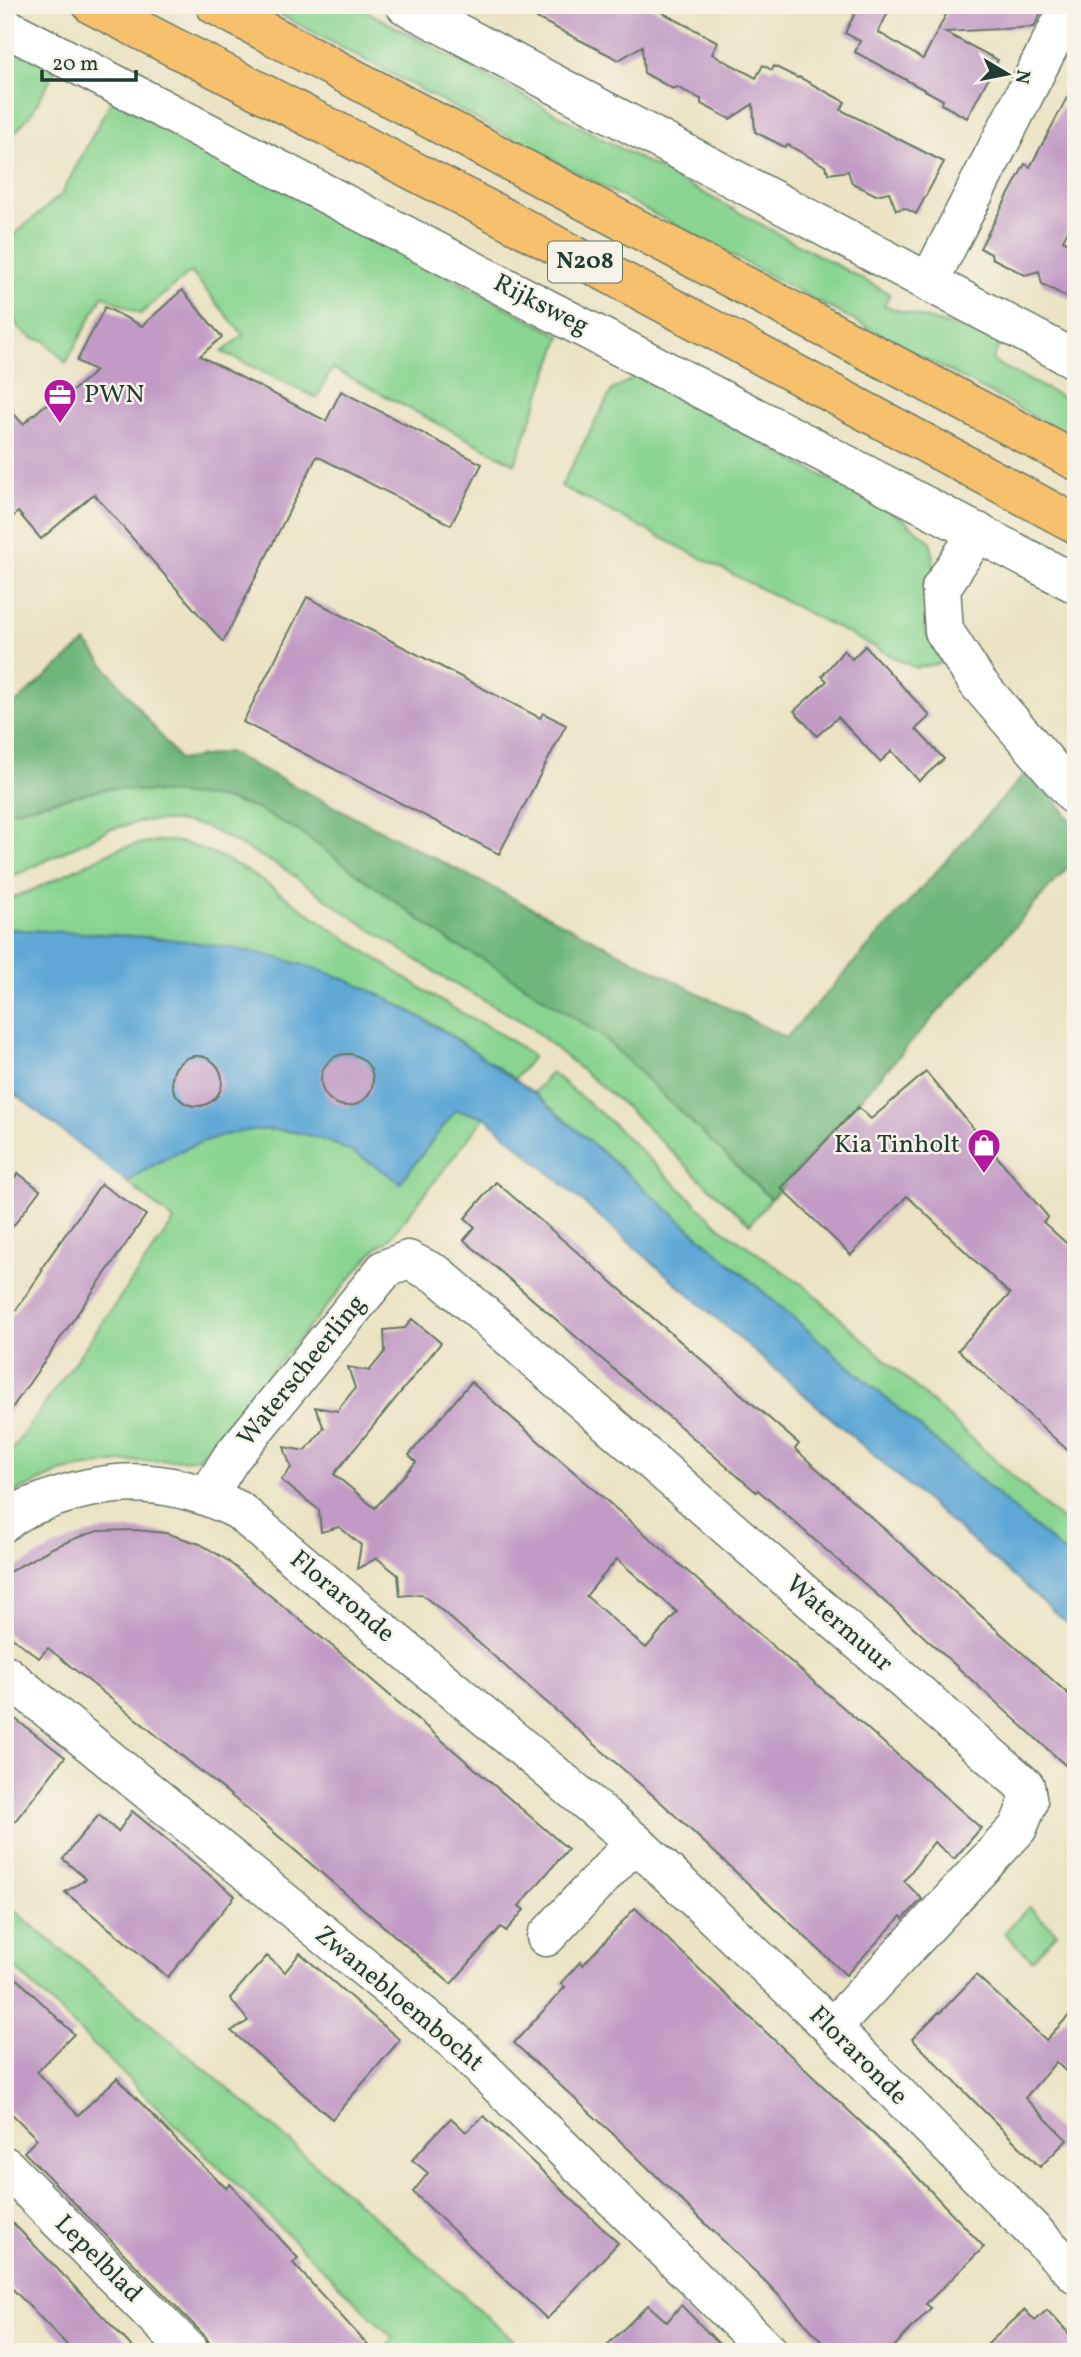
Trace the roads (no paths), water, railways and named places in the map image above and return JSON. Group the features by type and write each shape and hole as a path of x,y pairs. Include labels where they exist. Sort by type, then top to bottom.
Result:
{"main road":[{"name":"N208","path":"92,5 501,216 1076,524"},
{"name":"N208","path":"215,5 1076,461"}],"street":[{"path":"405,5 1076,360"},
{"path":"929,282 1070,5"},
{"name":"Rijksweg","path":"5,27 1076,584"},
{"path":"978,532 941,588 944,631 978,683 1076,797"},
{"name":"Waterscheerling","path":"208,1495 231,1458 385,1269 408,1260"},
{"name":"Watermuur","path":"408,1260 438,1275 1025,1786 1028,1803 1018,1828 832,2028"},
{"name":"Floraronde","path":"5,1522 16,1512 81,1488 145,1482 208,1495 238,1510 635,1842 832,2028 1076,2274"},
{"name":"Zwanebloembocht","path":"5,1674 453,2040 769,2352"},
{"path":"546,1937 635,1842"},
{"name":"Lepelblad","path":"5,2166 190,2352"}],"water":[{"path":"5,929 134,936 260,953 301,964 368,989 465,1045 534,1093 1076,1563 1076,1631 485,1117 456,1110 400,1183 364,1159 330,1142 297,1132 264,1130 231,1133 198,1143 127,1182 5,1086"}],"place":[{"name":"PWN","path":"60,425"},
{"name":"Kia Tinholt","path":"984,1175"}]}
